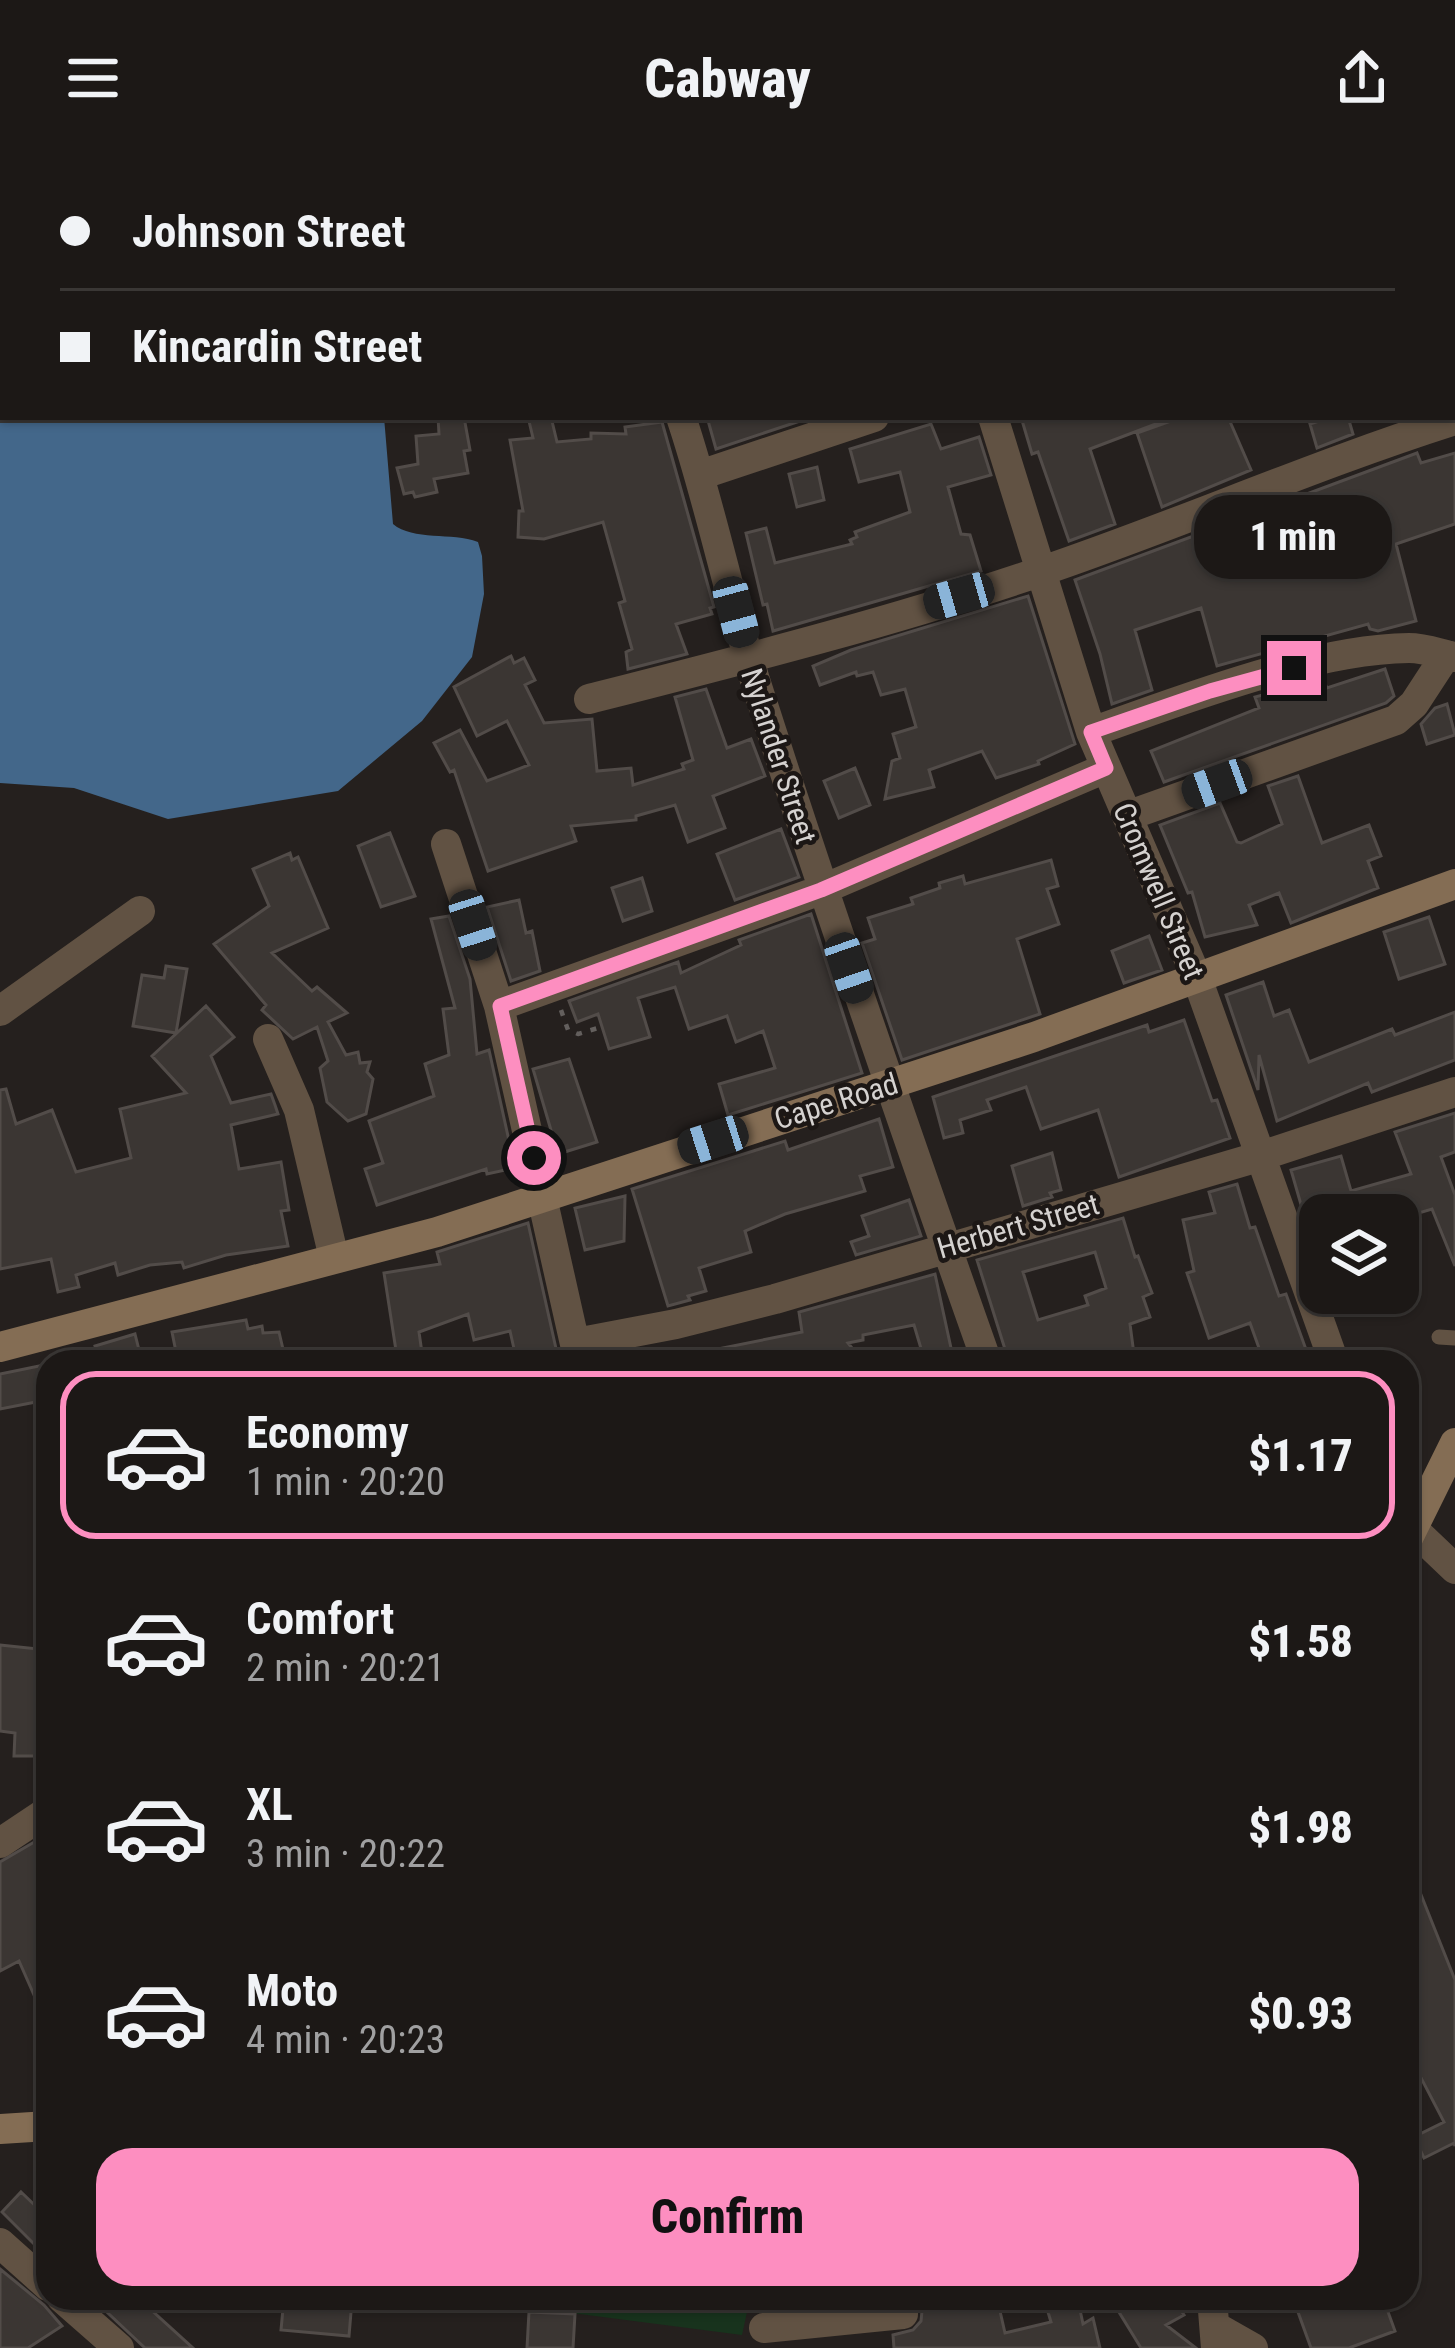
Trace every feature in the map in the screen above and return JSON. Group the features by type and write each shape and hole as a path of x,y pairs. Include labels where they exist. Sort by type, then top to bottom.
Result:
{"street":[{"name":"Nylander Street","path":"681,420 748,658 821,890 983,1350"},
{"path":"700,475 865,420"},
{"name":"Cromwell Street","path":"993,420 1091,732 1196,978 1330,1350"},
{"path":"589,699 748,658 1043,571 1455,420"},
{"path":"1091,732 1210,691 1336,657 1410,648 1450,656 1396,720 1127,816"},
{"path":"500,1006 821,890 1106,768"},
{"path":"446,844 500,1006 577,1350"},
{"name":"Cape Road","path":"0,1347 437,1232 891,1084 1455,884"},
{"path":"0,1011 140,910"},
{"path":"268,1040 299,1110 334,1258"},
{"name":"Herbert Street","path":"589,1350 1258,1156 1455,1092"},
{"path":"1419,1509 1455,1443"},
{"path":"1419,1530 1455,1569"},
{"path":"0,1843 36,1818"},
{"path":"0,2129 36,2127"},
{"path":"0,2243 36,2274"},
{"path":"76,2310 119,2348"},
{"path":"761,2325 903,2314"},
{"path":"1215,2324 1253,2348"}],"path":[{"path":"553,988 568,1030 578,1034 598,1028"}],"green space":[{"path":"549,2310 747,2310 742,2335"}],"water":[{"path":"0,420 384,420 393,524 411,533 478,542 484,594 472,657 422,721 338,791 168,819 74,788 0,783"}],"building":[{"path":"438,420 465,420 468,473 434,479 437,492 415,497 413,492 404,494 397,468 418,464 416,436 439,434"},
{"path":"529,420 552,420 557,442 591,439 591,433 626,434 625,427 662,422 714,607 712,614 676,624 687,654 628,669 626,652 632,649 619,603 625,601 603,522 544,539 518,537 519,511 523,511 510,440 533,438"},
{"path":"708,420 803,420 716,449"},
{"path":"1022,420 1166,420 1090,449 1115,524 1069,541 1038,452 1032,454"},
{"path":"1174,420 1229,420 1251,470 1162,507 1137,433"},
{"path":"1349,420 1353,434 1317,448 1310,424"},
{"path":"931,424 941,449 979,437 991,475 948,487 961,534 970,535 981,571 773,631 746,533 766,528 775,563 852,544 855,532 910,512 900,472 859,482 850,449"},
{"path":"1417,453 1421,463 1455,453 1455,524 1396,544 1416,621 1378,631 1368,624 1217,666 1201,608 1135,630 1152,690 1112,704 1075,580"},
{"path":"817,467 824,500 797,507 789,474"},
{"path":"1028,596 1075,744 1039,764 996,778 982,751 929,770 934,787 885,799 892,761 900,758 893,734 916,727 905,689 881,695 873,672 857,676 856,672 820,685 813,666"},
{"path":"511,656 514,663 524,658 535,680 525,685 544,723 592,719 597,771 631,768 633,785 684,769 682,764 693,760 675,697 706,689 727,748 751,739 765,776 713,796 725,828 688,842 675,805 636,816 636,820 571,826 576,841 488,871 454,770 450,772 434,743 460,730 487,781 529,765 507,721 477,736 454,687"},
{"path":"1385,669 1394,696 1386,703 1164,782 1151,751 1259,708 1255,697 1323,679 1327,688"},
{"path":"1447,704 1455,735 1427,744 1421,724 1435,708"},
{"path":"855,768 870,805 839,818 824,781"},
{"path":"1298,776 1322,843 1369,825 1381,856 1368,861 1378,888 1291,923 1279,893 1249,905 1257,925 1205,937 1192,892 1188,893 1160,825 1220,803 1241,843 1282,824 1268,786"},
{"path":"781,829 799,877 735,900 717,854"},
{"path":"390,833 415,896 381,907 358,846"},
{"path":"290,853 292,860 298,857 328,928 272,953 312,991 317,987 347,1013 328,1022 346,1055 358,1052 360,1063 370,1062 367,1072 373,1079 366,1114 348,1121 327,1102 320,1068 328,1061 317,1027 293,1039 262,1010 266,1005 214,944 269,906 253,869"},
{"path":"1051,860 1058,886 1047,889 1059,924 1017,939 1040,1014 902,1060 862,943 875,939 868,918 913,904 911,898 940,888 939,883 963,876 965,884"},
{"path":"642,878 652,911 623,921 612,888"},
{"path":"519,900 526,933 532,931 540,971 511,981 487,907"},
{"path":"811,914 862,1073 728,1115 719,1084 775,1068 763,1031 736,1042 727,1016 689,1029 675,987 638,998 650,1037 609,1049 598,1014 577,1022 569,1001 678,962 681,973 741,945 739,940"},
{"path":"449,916 470,979 477,1054 489,1050 515,1168 487,1174 486,1169 377,1205 365,1169 383,1163 369,1121 434,1096 425,1064 449,1055 443,1009 455,1008 431,919"},
{"path":"1429,917 1445,964 1399,979 1384,932"},
{"path":"1149,936 1162,970 1124,983 1112,951"},
{"path":"166,966 187,969 176,1033 133,1026 142,975 164,978"},
{"path":"1263,982 1274,1016 1289,1010 1309,1062 1392,1029 1395,1035 1455,1012 1455,1060 1372,1092 1368,1083 1277,1121 1259,1055 1258,1090 1226,995"},
{"path":"206,1006 234,1037 211,1056 231,1103 271,1094 275,1105 278,1114 231,1125 239,1169 281,1162 289,1210 281,1211 288,1246 226,1255 184,1268 182,1262 150,1265 118,1275 115,1263 76,1275 79,1287 58,1292 51,1259 0,1269 0,1090 6,1089 16,1124 52,1110 76,1172 131,1158 120,1109 186,1093 152,1056"},
{"path":"1184,1020 1230,1138 1119,1177 1098,1110 1041,1129 1026,1087 987,1100 991,1110 960,1120 963,1133 944,1138 933,1097 1147,1025 1149,1032"},
{"path":"569,1059 597,1142 558,1154 533,1069"},
{"path":"1455,1113 1455,1152 1441,1157 1455,1195 1455,1266 1432,1209 1419,1213 1419,1194 1299,1194 1299,1198 1291,1170 1341,1156 1351,1191 1411,1174 1395,1132"},
{"path":"879,1119 893,1167 860,1176 865,1191 745,1231 751,1252 699,1268 706,1291 668,1306 632,1189 785,1141 788,1150"},
{"path":"1052,1153 1061,1190 1023,1206 1012,1166"},
{"path":"1237,1184 1250,1228 1255,1227 1279,1296 1286,1294 1306,1350 1260,1350 1250,1323 1209,1338 1187,1273 1194,1271 1183,1220 1215,1213 1209,1192"},
{"path":"625,1196 624,1241 585,1250 575,1208"},
{"path":"909,1200 921,1236 856,1255 851,1242 869,1236 862,1216"},
{"path":"1123,1218 1152,1293 1143,1297 1150,1317 1130,1324 1133,1350 1005,1350 977,1260","holes":["1095,1252 1106,1288 1085,1296 1088,1305 1038,1320 1023,1272"]},
{"path":"528,1223 556,1350 514,1350 510,1331 474,1340 468,1314 419,1332 422,1350 396,1350 384,1273 440,1264 437,1252"},
{"path":"935,1274 951,1350 921,1350 914,1325 863,1335 863,1340 848,1343 854,1350 713,1350 802,1332 799,1312"},
{"path":"246,1320 248,1329 262,1326 263,1333 279,1332 283,1350 176,1350 172,1332"},
{"path":"135,1334 139,1350 96,1350 95,1346"},
{"path":"36,1367 36,1402 0,1409 0,1374"},
{"path":"0,1645 36,1649 36,1756 14,1756 15,1733 0,1731"},
{"path":"36,1841 34,1995 19,1961 0,1971 0,1862"},
{"path":"1419,1890 1455,1980 1455,2146 1424,2158 1419,2134 1444,2122 1419,2074"},
{"path":"21,2192 36,2206 36,2246 2,2212"},
{"path":"0,2269 36,2298 36,2310 48,2310 62,2326 28,2348 0,2348"},
{"path":"105,2310 151,2310 193,2348 145,2348"},
{"path":"283,2310 351,2310 349,2336 281,2330"},
{"path":"1000,2310 1005,2333 1051,2322 1048,2312 1080,2310 1083,2324 1093,2318 1100,2348 894,2348 893,2335 913,2330 922,2311"},
{"path":"1118,2310 1181,2310 1184,2315 1166,2325 1196,2348 1141,2348"},
{"path":"1387,2310 1395,2331 1349,2348 1311,2348 1298,2312"},
{"path":"529,2312 575,2314 573,2348 527,2348"}],"route":[{"path":"534,1158 500,1006 821,890 1106,768 1091,732 1294,668"}]}
